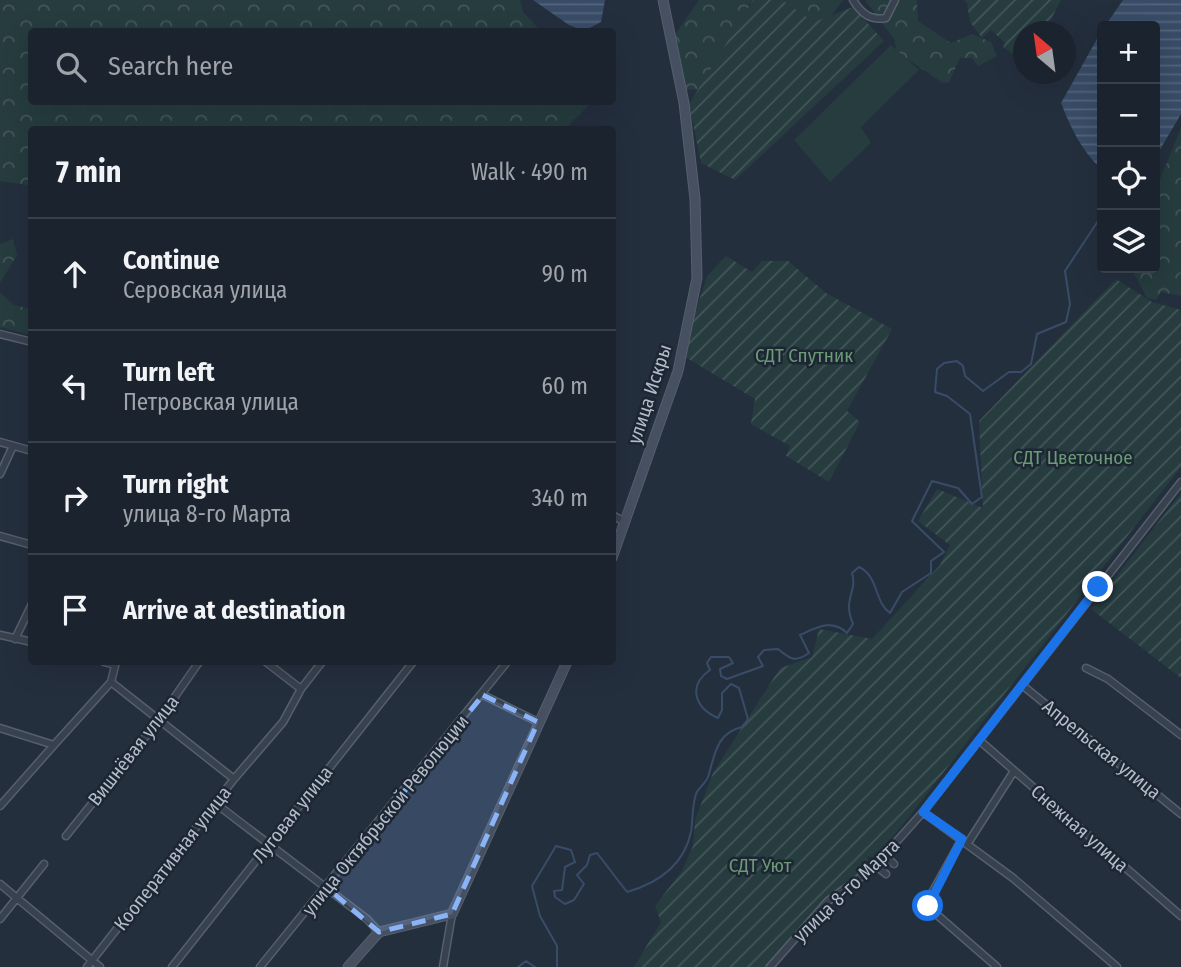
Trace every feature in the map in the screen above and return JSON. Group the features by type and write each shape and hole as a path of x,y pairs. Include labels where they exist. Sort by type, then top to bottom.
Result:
{"main road":[{"name":"улица Искры","path":"616,547 678,371 697,278 695,199 685,116 663,0"},
{"path":"348,967 379,932 452,914 566,665"}],"street":[{"path":"853,0 860,11 876,20 886,18 895,0"},
{"path":"0,334 28,341"},
{"path":"0,442 28,450"},
{"path":"0,474 13,446"},
{"name":"улица 8-го Марта","path":"770,967 828,901 875,865 923,812 1181,482"},
{"path":"616,516 625,522"},
{"path":"0,536 28,544"},
{"path":"15,639 28,612"},
{"path":"0,635 28,641"},
{"path":"0,806 111,682 115,665"},
{"name":"Вишнёвая улица","path":"65,836 158,721 198,665"},
{"path":"270,665 301,689"},
{"name":"Кооперативная улица","path":"90,964 234,779 284,722 301,689 320,665"},
{"name":"Луговая улица","path":"172,967 411,665"},
{"name":"улица Октябрьской Революции","path":"260,967 505,665"},
{"path":"1086,668 1108,678 1181,735"},
{"path":"111,682 234,779"},
{"name":"Апрельская улица","path":"1022,685 1181,814"},
{"path":"483,695 538,722"},
{"path":"0,728 54,745"},
{"name":"Снежная улица","path":"979,740 1181,916"},
{"path":"997,967 928,906 965,841 1014,771"},
{"path":"215,803 367,919 379,932"},
{"path":"923,812 965,841 1117,967"},
{"path":"884,855 894,864"},
{"path":"0,919 44,864"},
{"path":"875,865 886,874"},
{"path":"0,884 90,964 100,967"},
{"path":"443,967 452,914"}],"highlighted area":[{"path":"483,695 538,722 452,914 379,932 326,887"}],"green space":[{"path":"0,0 520,0 523,12 538,28 28,28 28,105 589,105 568,126 28,126 28,184 0,181"},
{"path":"699,0 755,0 749,4 746,33 712,88 684,90 674,36"},
{"path":"753,0 782,0 814,22 853,7 884,41 735,180 701,163 689,104"},
{"path":"769,0 843,0 821,30"},
{"path":"865,0 917,0 918,21 951,43 972,34 991,42 997,56 978,66 972,58 960,58 949,82 943,83 897,52 894,39"},
{"path":"964,0 1061,0 1050,21 1013,21 1013,54 1003,47 1005,43 991,30 982,38 970,22 967,3"},
{"path":"891,45 919,70 861,127 871,143 830,182 794,140"},
{"path":"1181,128 1181,296 1161,292 1156,300 1147,298 1134,273 1160,273 1160,180"},
{"path":"13,239 17,255 0,283 0,244"},
{"name":"СДТ Спутник","path":"726,256 752,272 762,261 788,261 826,293 892,329 847,411 860,422 829,482 786,456 790,446 751,424 755,399 682,355 707,276"},
{"name":"СДТ Цветочное","path":"1116,279 1152,302 1181,310 1181,467 901,827 874,858 867,856 869,865 827,897 765,967 634,967 661,922 655,906 682,871 693,846 695,820 713,773 780,668 812,657 819,629 872,639 940,565 950,545 918,521 937,489 983,508 979,421"},
{"path":"0,293 14,305 28,308 28,334 0,327"},
{"path":"1181,493 1181,678 1091,609"}],"water":[{"path":"533,0 605,0 601,22 590,28 569,25"},
{"path":"1123,0 1181,0 1181,114 1160,150 1160,21 1108,21"},
{"path":"1097,39 1097,164 1078,139 1061,103 1072,84 1076,84 1076,76"}],"waterway":[{"path":"557,967 557,946 540,916 532,886 556,846 571,850 575,862 565,867 562,890 554,891 555,897 565,904 574,900 584,884 577,875 587,865 590,855 597,853 627,892 659,878 676,863 688,844 696,794 708,777 718,746 727,734 742,727 748,719 739,688 731,684 722,693 722,710 718,718 699,703 696,690 698,683 710,670 707,663 711,657 729,657 733,663 720,669 721,676 727,679 763,666 758,657 764,650 778,649 789,657 800,658 809,653 800,635 830,625 847,633 853,624 849,601 853,585 852,573 859,567 870,576 881,602 890,613 902,592 931,573 931,561 944,552 912,521 932,481 958,488 972,504 982,497 970,414 947,396 935,392 937,369 944,363 957,361 963,366 965,376 983,391 1009,372 1021,372 1031,364 1037,334 1066,322 1070,304 1065,271 1097,223"},
{"path":"518,967 526,961 535,967"}],"route":[{"path":"928,906 928,900 962,839 923,812 1098,587"}],"park label":[{"name":"СДТ Уют","path":"760,865"}]}
